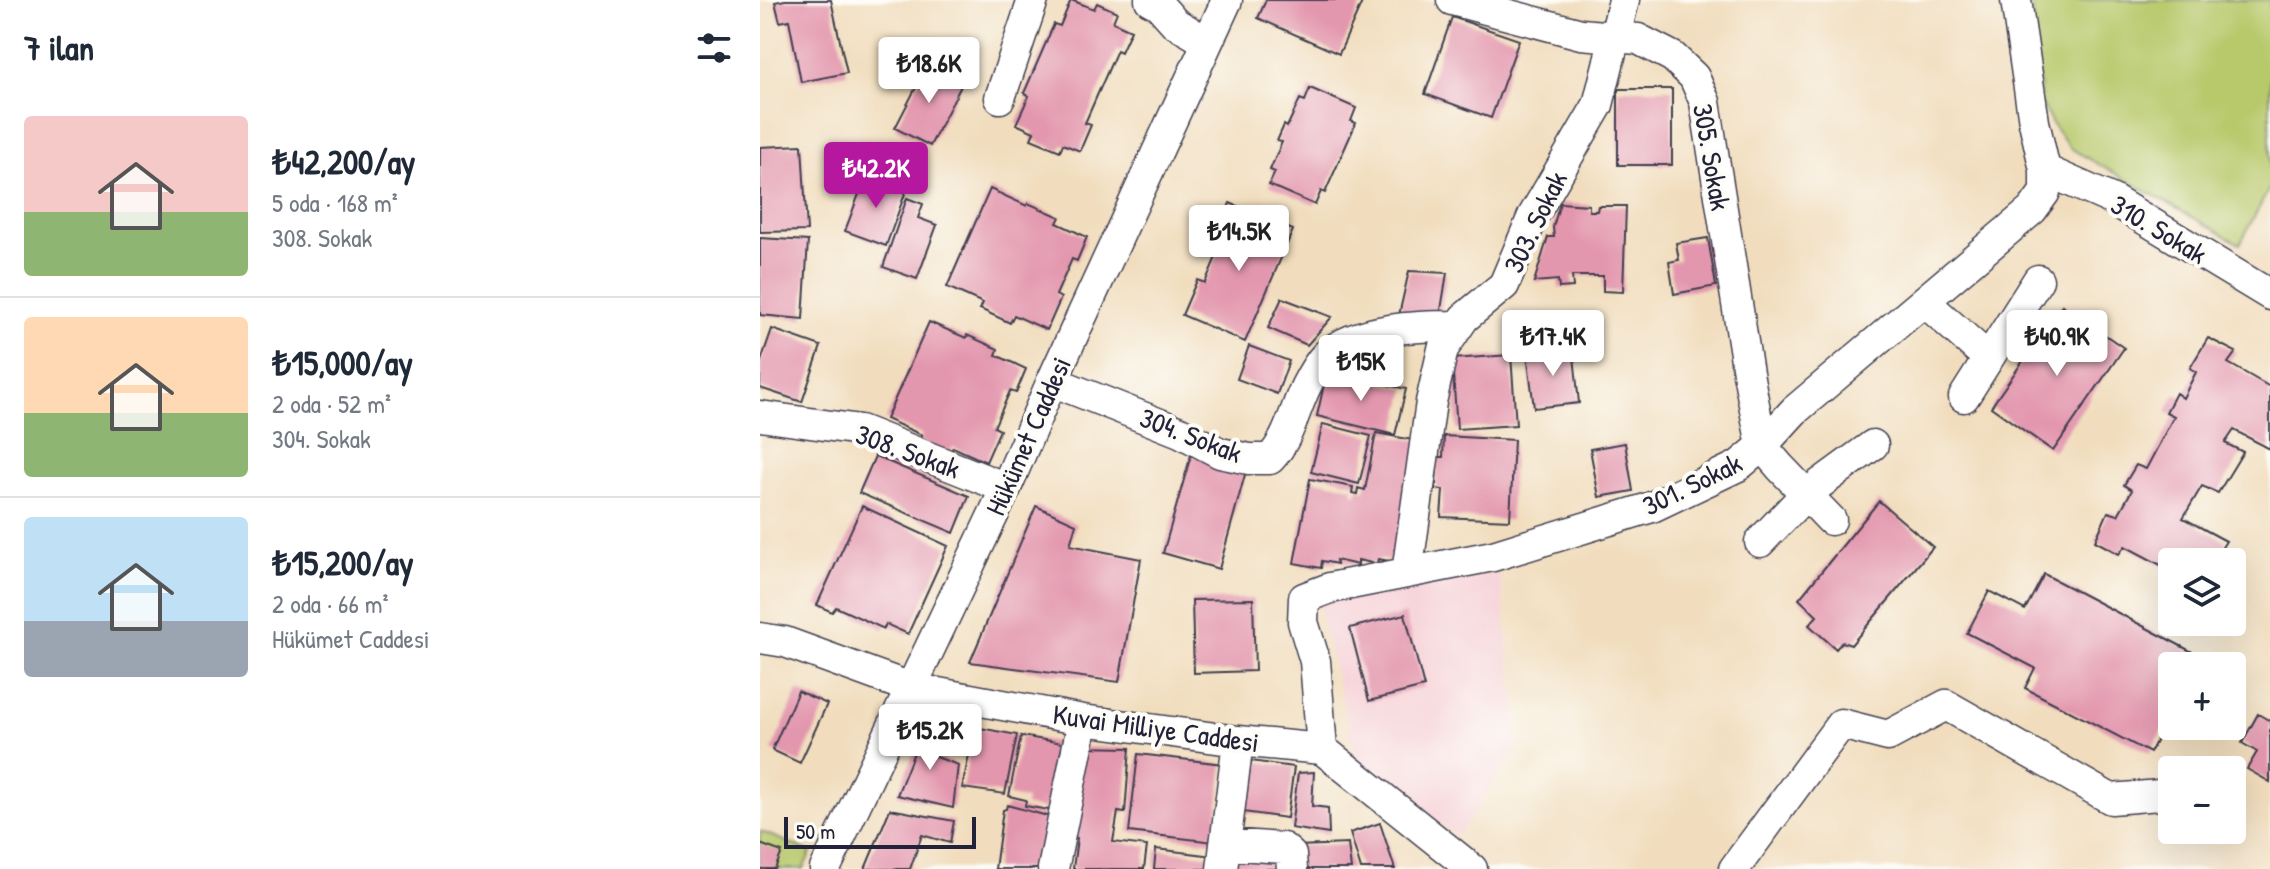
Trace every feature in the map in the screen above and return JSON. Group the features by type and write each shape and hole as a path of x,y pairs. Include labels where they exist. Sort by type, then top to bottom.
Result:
{"street":[{"path":"1000,98 1033,0"},
{"path":"1150,0 1159,5 1175,23 1207,42"},
{"name":"Hükümet Caddesi","path":"825,869 1006,488 1227,0"},
{"name":"305. Sokak","path":"1452,0 1581,34 1638,39 1673,57 1694,77 1705,102 1762,446"},
{"name":"303. Sokak","path":"1407,573 1431,402 1443,349 1464,318 1504,285 1533,216 1598,105 1624,0"},
{"name":"301. Sokak","path":"1322,749 1315,661 1303,622 1304,598 1330,588 1493,556 1652,507 1738,466 1762,446 1794,411 2032,210 2045,192 2045,170 2034,122 2016,0"},
{"name":"310. Sokak","path":"2045,170 2113,200 2270,295"},
{"path":"1964,397 2038,280"},
{"path":"1925,302 1988,358"},
{"name":"304. Sokak","path":"1052,381 1180,432 1220,453 1249,459 1270,459 1280,449 1306,386 1324,357 1345,342 1422,326 1458,326"},
{"name":"308. Sokak","path":"760,416 860,430 1006,488"},
{"path":"1760,542 1806,494 1873,445"},
{"path":"1762,446 1831,520"},
{"name":"Kuvai Milliye Caddesi","path":"760,638 785,642 911,688 1083,720 1322,749"},
{"path":"1734,869 1841,724 1888,736 1946,705 2111,799 2158,795"},
{"path":"1053,869 1083,720"},
{"path":"1238,741 1223,856 1283,848 1291,855 1292,869"},
{"path":"1322,749 1472,869"}],"shaded area":[{"path":"1500,573 1518,730 1517,748 1458,836 1357,760 1317,601"}],"green space":[{"path":"2032,0 2270,0 2270,187 2240,244 2070,148 2041,104"},
{"path":"760,831 811,852 803,869 760,869"}],"building":[{"path":"831,0 847,73 801,82 789,20 780,22 775,2"},
{"path":"1071,0 1094,9 1097,3 1117,12 1113,22 1131,30 1121,52 1117,50 1085,123 1091,125 1080,151 1063,144 1060,151 1031,139 1034,132 1016,124 1029,96 1024,93 1054,24 1060,26"},
{"path":"1266,0 1363,0 1339,54 1258,18"},
{"path":"1452,17 1519,40 1491,118 1425,94"},
{"path":"928,64 963,82 930,146 895,128"},
{"path":"1310,88 1356,108 1351,121 1356,123 1325,193 1321,191 1315,205 1269,185 1275,172 1270,170 1282,142 1277,141 1300,99 1305,101"},
{"path":"1618,89 1672,89 1672,165 1618,165"},
{"path":"802,145 807,231 760,232 760,147"},
{"path":"867,173 907,188 886,246 845,231"},
{"path":"990,189 1060,217 1057,223 1087,237 1077,261 1072,259 1056,295 1061,298 1047,330 1014,315 1010,323 980,309 983,303 947,287"},
{"path":"907,198 923,204 918,218 937,225 917,279 883,267"},
{"path":"1230,203 1293,230 1245,342 1182,315 1197,280 1205,283 1225,236 1218,233"},
{"path":"1560,203 1589,205 1589,211 1597,211 1598,206 1626,206 1623,292 1603,291 1603,276 1572,276 1573,287 1559,288 1558,280 1534,282 1548,237 1554,237 1553,227"},
{"path":"760,238 808,241 803,319 760,315"},
{"path":"1708,238 1716,286 1674,294 1669,262 1679,260 1676,243"},
{"path":"1409,271 1447,273 1440,316 1399,315"},
{"path":"1282,298 1332,317 1307,345 1268,328"},
{"path":"2062,305 2124,348 2053,451 1991,407"},
{"path":"929,322 998,349 996,355 1026,369 1016,393 1010,391 994,427 1000,430 986,462 953,447 949,455 919,441 922,435 886,419"},
{"path":"772,329 821,346 802,402 760,388 760,364"},
{"path":"2208,338 2236,352 2228,363 2270,387 2270,449 2234,430 2225,443 2243,452 2218,493 2202,486 2183,518 2226,541 2222,548 2158,548 2158,564 2125,546 2119,554 2095,541 2108,512 2118,515 2132,490 2124,485 2136,465 2146,469 2174,416 2166,412 2176,393 2183,398 2196,372 2190,368"},
{"path":"1249,346 1289,361 1277,394 1237,379"},
{"path":"1573,347 1579,403 1534,408 1527,353"},
{"path":"1511,355 1516,425 1457,429 1452,359"},
{"path":"1327,371 1406,389 1395,435 1317,416"},
{"path":"1323,424 1371,436 1359,484 1311,472"},
{"path":"1376,433 1418,441 1395,562 1378,559 1377,564 1358,560 1358,565 1336,560 1337,564 1322,561 1321,568 1294,563 1310,479 1353,487 1352,493 1357,494 1358,488 1365,490"},
{"path":"1444,436 1514,440 1510,520 1441,517 1443,490 1436,489 1437,457 1443,457"},
{"path":"1625,443 1633,491 1599,497 1590,449"},
{"path":"1191,455 1246,471 1219,569 1163,553"},
{"path":"875,456 969,496 954,533 859,493"},
{"path":"1879,501 1933,547 1851,645 1842,642 1836,649 1809,625 1817,616 1799,599"},
{"path":"862,506 948,546 908,634 886,624 884,629 836,607 832,612 817,605"},
{"path":"1036,506 1076,524 1070,545 1141,559 1119,682 970,662"},
{"path":"2044,574 2192,652 2158,652 2158,738 2150,753 2025,688 2035,668 1967,633 1989,591 2025,610"},
{"path":"1253,599 1255,671 1194,673 1192,600"},
{"path":"1405,614 1424,687 1369,701 1350,628"},
{"path":"798,691 827,704 800,763 772,750"},
{"path":"2258,714 2270,721 2270,782 2247,769 2257,752 2242,743"},
{"path":"925,725 944,730 936,757 958,765 953,808 897,795"},
{"path":"975,727 1017,735 1005,794 962,788"},
{"path":"948,729 964,731 960,754 944,752"},
{"path":"1021,736 1068,744 1055,811 1025,806 1026,800 1009,796"},
{"path":"1081,747 1130,748 1125,813 1118,812 1113,842 1147,846 1144,869 1073,869 1077,838 1067,836"},
{"path":"1138,754 1223,764 1214,842 1129,832"},
{"path":"1251,761 1294,767 1287,818 1243,812"},
{"path":"1314,772 1312,806 1328,808 1329,834 1291,828 1298,773"},
{"path":"1007,805 1051,817 1043,869 995,869 1003,810"},
{"path":"890,809 954,821 950,843 922,835 910,869 865,869"},
{"path":"1380,823 1395,869 1361,869 1350,833"},
{"path":"760,844 782,852 775,869 760,869"},
{"path":"1348,844 1351,869 1300,869 1297,846"},
{"path":"1156,849 1214,856 1212,869 1154,869"},
{"path":"1234,853 1286,857 1285,869 1233,869"}]}
